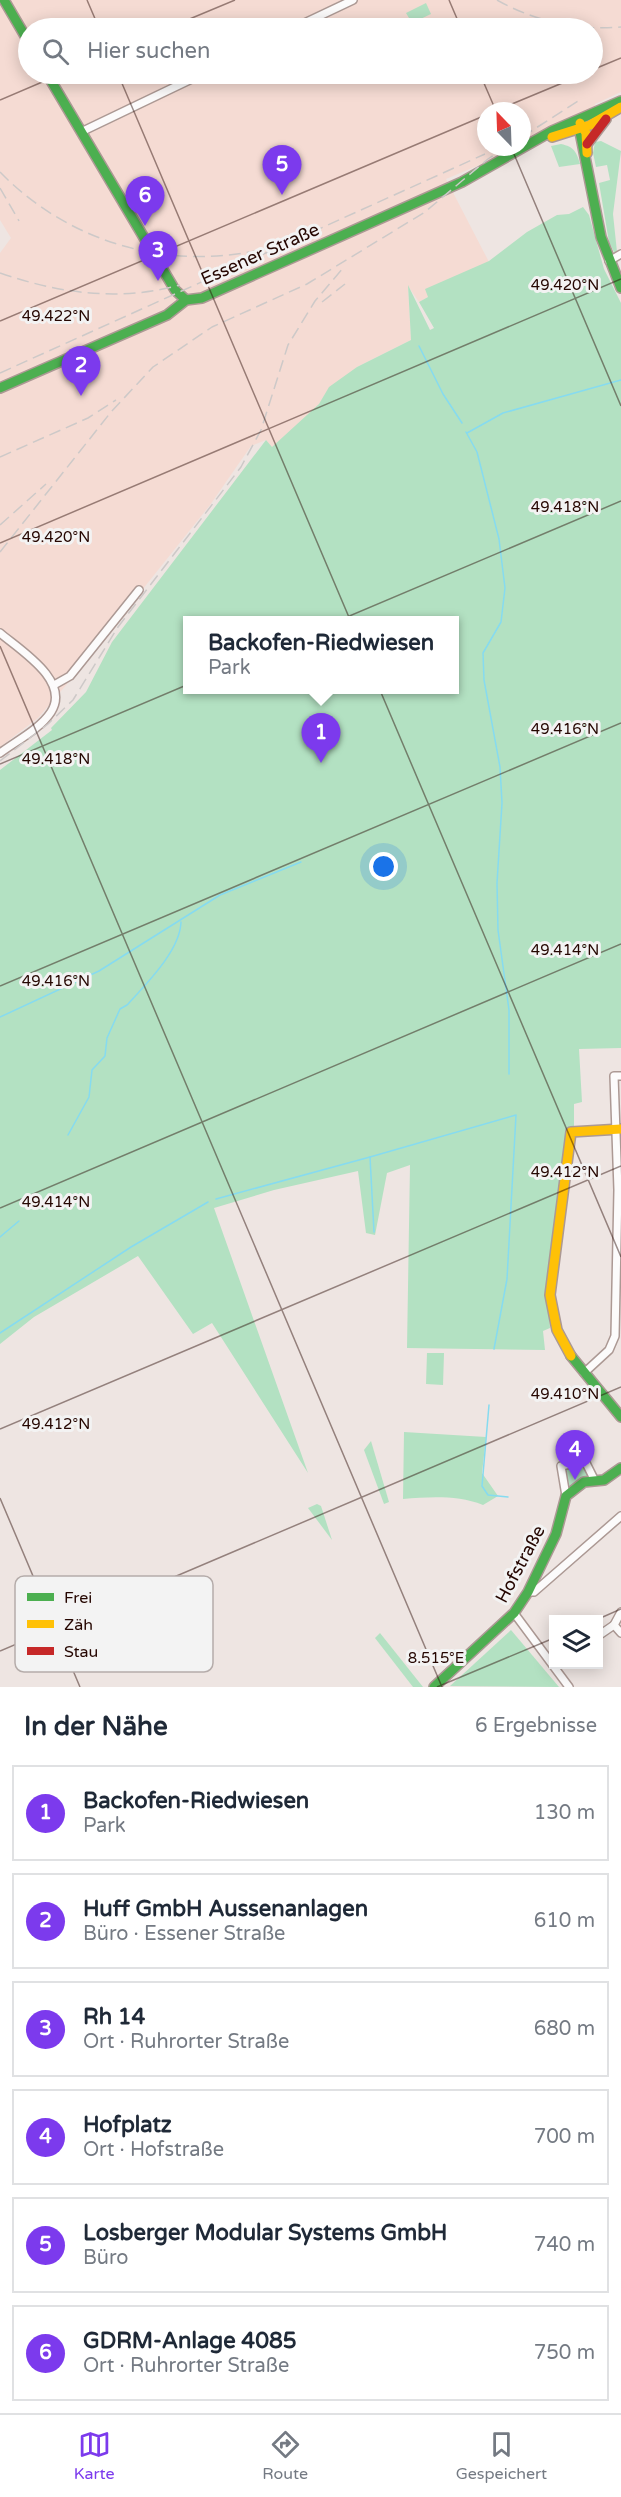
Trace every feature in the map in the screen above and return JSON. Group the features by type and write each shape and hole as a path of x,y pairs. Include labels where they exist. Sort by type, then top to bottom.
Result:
{"street":[{"path":"4,0 18,24"},
{"path":"315,18 353,0"},
{"path":"53,84 175,290 186,300"},
{"path":"81,132 181,84"},
{"path":"580,126 621,101"},
{"path":"584,144 610,114 621,106"},
{"path":"580,126 610,114"},
{"path":"580,126 601,237 621,288"},
{"name":"Essener Straße","path":"533,142 554,137 580,126"},
{"name":"Essener Straße","path":"0,388 167,315 186,300 202,298 462,182 533,142 580,126"},
{"path":"554,137 584,144"},
{"path":"609,261 621,254"},
{"path":"54,685 70,676 139,590"},
{"path":"0,633 42,671 54,685 56,694 51,712 0,753"},
{"path":"584,1372 609,1350 613,1343 618,1295 618,1076"},
{"path":"619,1129 571,1131 550,1295 550,1311 560,1342 621,1417"},
{"name":"Hofstraße","path":"434,1687 514,1613 528,1592 556,1534 566,1496 561,1466 585,1461 594,1479"},
{"path":"566,1496 584,1482 594,1479 604,1480 621,1468"},
{"path":"528,1592 534,1592 621,1516"},
{"path":"603,1633 614,1625 621,1612"},
{"path":"514,1613 549,1657"},
{"path":"614,1625 621,1633"},
{"path":"558,1669 569,1687"}],"shaded area":[{"path":"0,0 621,0 621,92 595,104 595,107 531,137 531,102 477,102 477,156 497,156 446,179 489,262 419,302 408,286 411,340 357,367 306,425 273,449 266,440 251,446 210,505 67,684 38,718 0,747 0,253 11,238 0,220"}],"green space":[{"path":"426,3 431,14 423,18 409,18 406,13"},
{"path":"601,141 621,151 613,214 617,252 614,252 609,242 599,183 610,180 607,165 596,167 593,153 595,142"},
{"path":"561,144 574,150 580,164 559,167 551,146"},
{"path":"583,207 589,215 604,269 621,303 621,1048 579,1049 582,1102 574,1104 574,1129 548,1296 550,1328 543,1331 545,1350 407,1348 410,1165 387,1173 375,1235 366,1233 358,1171 274,1190 214,1208 308,1473 212,1323 193,1334 138,1256 34,1317 0,1344 0,770 52,730 51,728 86,692 112,642 266,440 272,447 319,404 329,387 357,367 411,340 408,285 430,330 434,328 419,302 428,297 425,289 489,261 527,232 557,215 569,214"},
{"path":"427,1353 444,1353 443,1385 426,1384"},
{"path":"404,1432 486,1437 482,1473 498,1496 483,1505 453,1498 403,1499"},
{"path":"371,1441 389,1502 384,1504 364,1450"},
{"path":"584,1464 589,1474 570,1489 565,1468"},
{"path":"317,1504 321,1506 332,1540 308,1508"},
{"path":"511,1630 559,1687 450,1686"},
{"path":"380,1633 423,1687 413,1687 375,1638"}],"waterway":[{"path":"419,346 443,394 462,423"},
{"path":"467,433 503,413 621,380"},
{"path":"466,432 477,452 499,539 505,588 501,622 483,653 484,680 500,767 502,803 497,883 498,930 509,1010 509,1074"},
{"path":"0,1017 99,971 220,895 301,862"},
{"path":"68,1135 89,1097 92,1070 105,1056 107,1038 120,1009 127,1005 161,966 175,944 181,922"},
{"path":"370,1157 516,1115 507,1279 494,1349"},
{"path":"216,1199 370,1157 374,1232"},
{"path":"0,1333 131,1247 208,1202"},
{"path":"0,1237 19,1221"},
{"path":"489,1405 482,1486 488,1495 508,1497"}],"railway":[{"path":"497,0 538,18"},
{"path":"603,28 621,27"},
{"path":"531,131 581,99"},
{"path":"0,373 481,156"},
{"path":"0,552 111,412 153,367 212,327 307,284 425,212 492,156"},
{"path":"0,172 27,196 56,216 87,233 119,245 153,253 188,256 224,256 259,250"},
{"path":"0,188 19,221"},
{"path":"0,761 48,724 73,700 118,627 241,467 261,430 288,345 315,301 344,267"},
{"path":"0,273 44,286 89,293 134,293 180,285"},
{"path":"322,302 345,284"},
{"path":"0,457 88,418 116,400"},
{"path":"0,525 46,484"}],"traffic: fast":[{"path":"4,0 18,24"},
{"path":"53,84 175,290 186,300"},
{"path":"0,388 167,315 186,300 202,298 462,182 552,131 621,101"},
{"path":"578,122 601,237 621,288"},
{"path":"571,1356 621,1417"},
{"path":"434,1687 514,1613 528,1592 556,1534 566,1496 584,1482 604,1480 621,1468"}],"traffic: slow":[{"path":"552,137 590,125 621,107"},
{"path":"580,123 586,133 587,153"},
{"path":"571,1356 557,1330 550,1295 571,1132 621,1129"}],"traffic: jam":[{"path":"587,144 606,119"}],"place":[{"name":"Losberger Modular Systems GmbH","path":"282,195"},
{"name":"GDRM-Anlage 4085","path":"145,226"},
{"name":"Rh 14","path":"158,281"},
{"name":"Huff GmbH Aussenanlagen","path":"81,396"},
{"name":"Backofen-Riedwiesen","path":"321,763"},
{"name":"Hofplatz","path":"575,1480"}]}
